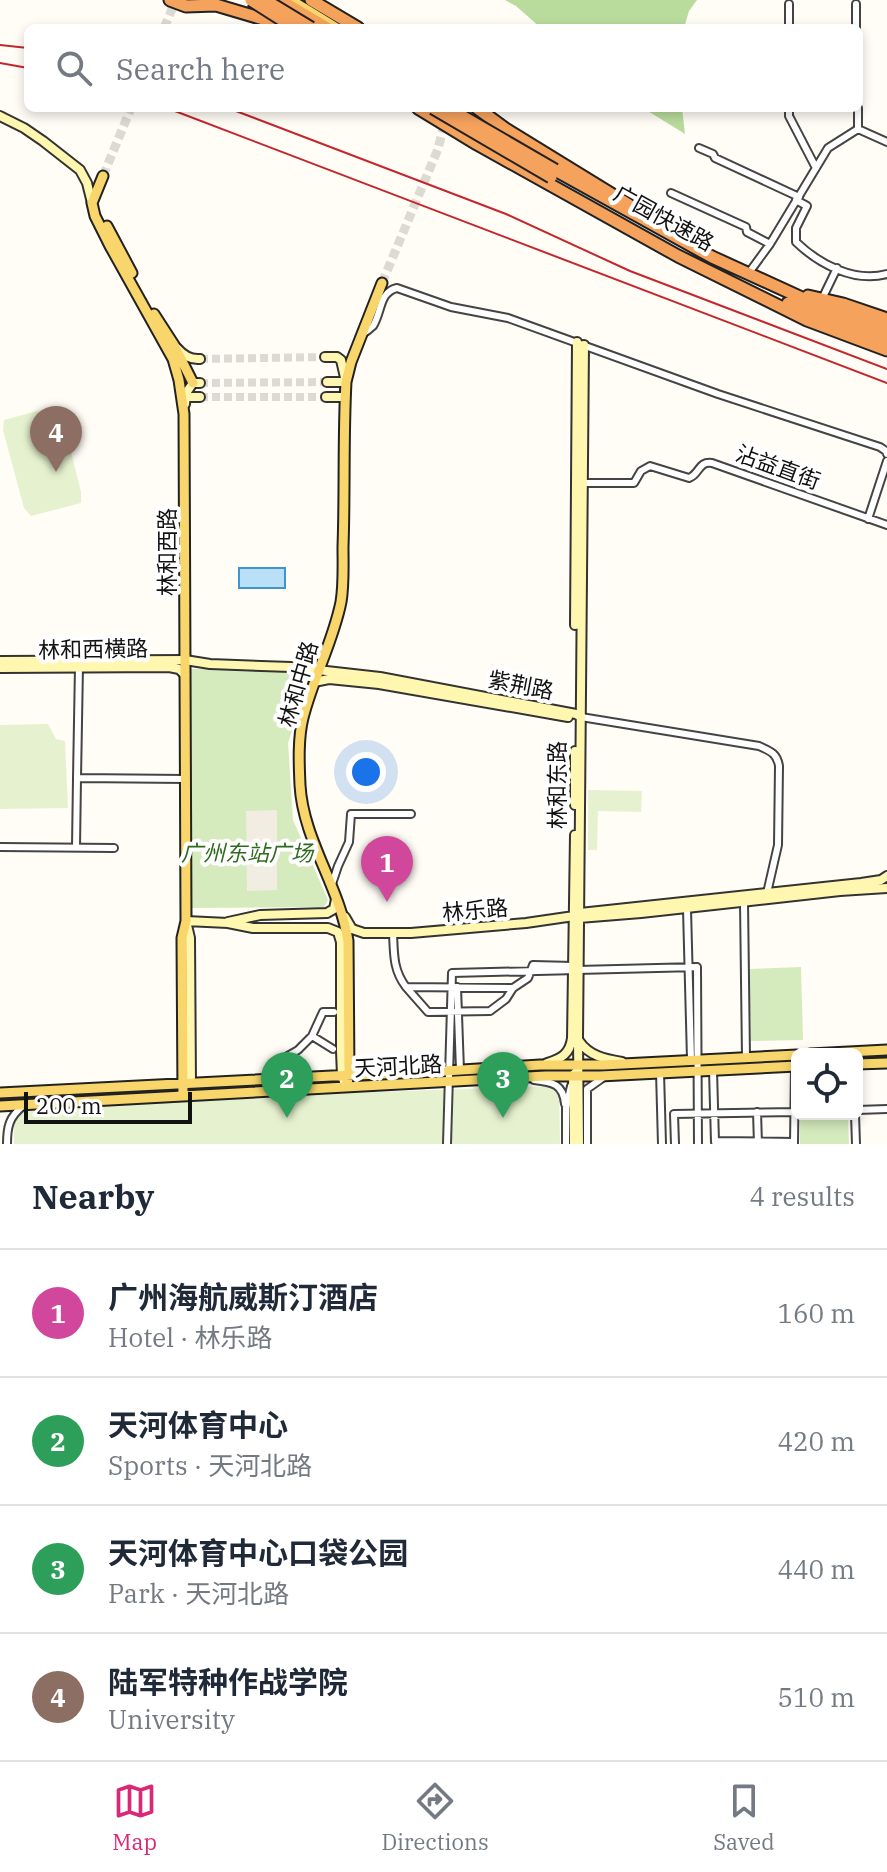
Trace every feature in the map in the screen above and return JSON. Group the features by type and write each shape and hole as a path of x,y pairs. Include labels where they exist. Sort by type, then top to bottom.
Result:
{"highway":[{"path":"170,0 186,6 216,5 276,24"},
{"path":"249,0 279,24"},
{"path":"249,0 288,24"},
{"path":"265,0 304,24"},
{"path":"280,0 320,24"},
{"path":"311,0 351,24"},
{"path":"425,112 678,256 807,320 887,350"},
{"name":"广园快速路","path":"440,112 712,257 785,291"},
{"name":"广园快速路","path":"454,112 660,239 821,317 887,340"},
{"path":"455,129 463,118 460,112"},
{"path":"482,112 617,196 651,224"},
{"path":"477,144 468,127 469,118 479,118 507,130"},
{"path":"678,256 755,287"},
{"path":"785,291 887,319"},
{"path":"785,291 887,329"}],"main road":[{"path":"291,0 330,24"},
{"path":"92,203 103,176"},
{"name":"林和西路","path":"92,203 183,365 197,383"},
{"name":"林和西路","path":"92,203 105,236 169,351 179,380 184,414 186,921 182,938 187,1084 183,1096"},
{"name":"林和中路","path":"346,1086 348,941 334,889 305,815 300,786 300,734 341,601 346,382 382,283"},
{"path":"863,1051 887,1050"},
{"name":"天河北路","path":"0,1106 520,1078 632,1069 691,1059 791,1055"},
{"path":"863,1064 887,1063"},
{"name":"天河北路","path":"0,1093 540,1065 613,1075 632,1069 660,1072 791,1066"}],"street":[{"path":"789,4 789,24"},
{"path":"856,4 856,24"},
{"path":"789,112 816,168"},
{"path":"858,112 858,129"},
{"name":"林和西路","path":"0,116 24,128 84,176 92,203"},
{"path":"748,274 770,244 828,148 858,129"},
{"path":"858,129 887,142"},
{"path":"699,148 798,198 807,206 796,228 796,242 812,257 871,278 887,274"},
{"path":"671,193 746,227 747,232 770,244"},
{"path":"822,299 837,268"},
{"path":"362,334 373,325 383,297 389,290 397,288 451,307 508,318 718,394 880,447 887,454"},
{"name":"林和东路","path":"577,1072 580,343"},
{"path":"174,345 181,353 197,360 183,365 179,380"},
{"path":"325,357 341,360 346,382 327,382"},
{"path":"184,414 188,388 197,383"},
{"path":"186,397 200,397"},
{"path":"326,397 345,397"},
{"path":"868,519 887,461"},
{"name":"沾益直街","path":"579,483 634,483 641,471 650,466 689,478 706,462 887,525"},
{"name":"紫荆路","path":"185,660 291,667 402,681 577,716"},
{"name":"林和西横路","path":"0,668 185,660"},
{"name":"林和西横路","path":"0,661 169,667 179,669 185,675"},
{"path":"76,847 79,664"},
{"name":"紫荆路","path":"314,682 329,679 379,684 577,716"},
{"path":"577,716 759,746 773,752 779,766 778,845 766,897"},
{"path":"77,778 186,779"},
{"path":"186,921 228,923 260,915 327,913 336,906 334,889 340,861 349,842 351,814 411,814"},
{"path":"0,847 114,848"},
{"path":"324,862 340,861"},
{"name":"林乐路","path":"578,916 744,902 881,880 887,876"},
{"name":"林乐路","path":"334,889 352,929 364,933 393,933 510,925 766,897 887,888"},
{"path":"744,902 746,1057"},
{"path":"687,909 691,1059"},
{"name":"林和东路","path":"540,1065 558,1060 570,1048 578,916"},
{"name":"林和中路","path":"228,923 253,928 328,928 338,932 341,942 346,1075"},
{"path":"393,933 394,965 398,977 428,1012 490,1011 528,978 533,965 573,966"},
{"path":"447,1144 452,973 697,967 698,1144"},
{"path":"406,987 513,988"},
{"path":"457,987 460,1070"},
{"path":"277,1062 298,1050 312,1036 323,1012 334,1012"},
{"path":"312,1036 333,1049"},
{"path":"578,1040 594,1055 632,1069"},
{"path":"713,1070 715,1143 794,1143 795,1120"},
{"path":"576,1144 577,1072"},
{"path":"566,1108 577,1072"},
{"path":"576,1144 577,1072"},
{"path":"660,1072 665,1144 675,1144 674,1114 791,1112"},
{"path":"579,1100 587,1089 602,1078 613,1075"},
{"path":"520,1078 546,1081 563,1092 566,1144"},
{"path":"587,1089 587,1144"},
{"path":"7,1144 10,1120 24,1105"},
{"path":"863,1111 887,1109"},
{"path":"757,1112 758,1143"},
{"path":"856,1120 856,1144"}],"green space":[{"path":"505,0 697,0 685,24 536,24"},
{"path":"649,112 682,112 685,134"},
{"path":"55,406 62,415 81,503 31,516 24,508 3,430 4,420"},
{"name":"广州东站广场","path":"191,669 293,670 309,680 288,743 293,820 328,900 324,907 192,908"},
{"path":"48,724 56,739 65,741 68,808 0,809 0,725"},
{"path":"588,790 642,791 641,812 598,811 597,850 588,850"},
{"path":"801,967 803,1040 751,1041 749,969"},
{"path":"559,1086 560,1144 14,1144 14,1104"},
{"path":"800,1120 848,1120 849,1144 800,1144"}],"shaded area":[{"path":"277,810 277,890 247,891 246,811"}],"water":[{"path":"239,568 285,568 285,588 239,588"}],"tunnel":[{"path":"166,24 176,0"},
{"path":"103,176 129,112"},
{"path":"382,283 438,149 443,118"},
{"path":"200,359 325,357"},
{"path":"200,383 327,382"},
{"path":"200,397 326,397"}],"railway":[{"path":"0,45 24,48"},
{"path":"0,63 24,67"},
{"path":"177,112 887,383"},
{"path":"238,112 506,214 630,271 887,369"}],"place":[{"name":"陆军特种作战学院","path":"56,472"},
{"name":"广州海航威斯汀酒店","path":"387,902"},
{"name":"天河体育中心","path":"287,1118"},
{"name":"天河体育中心口袋公园","path":"503,1118"}]}
